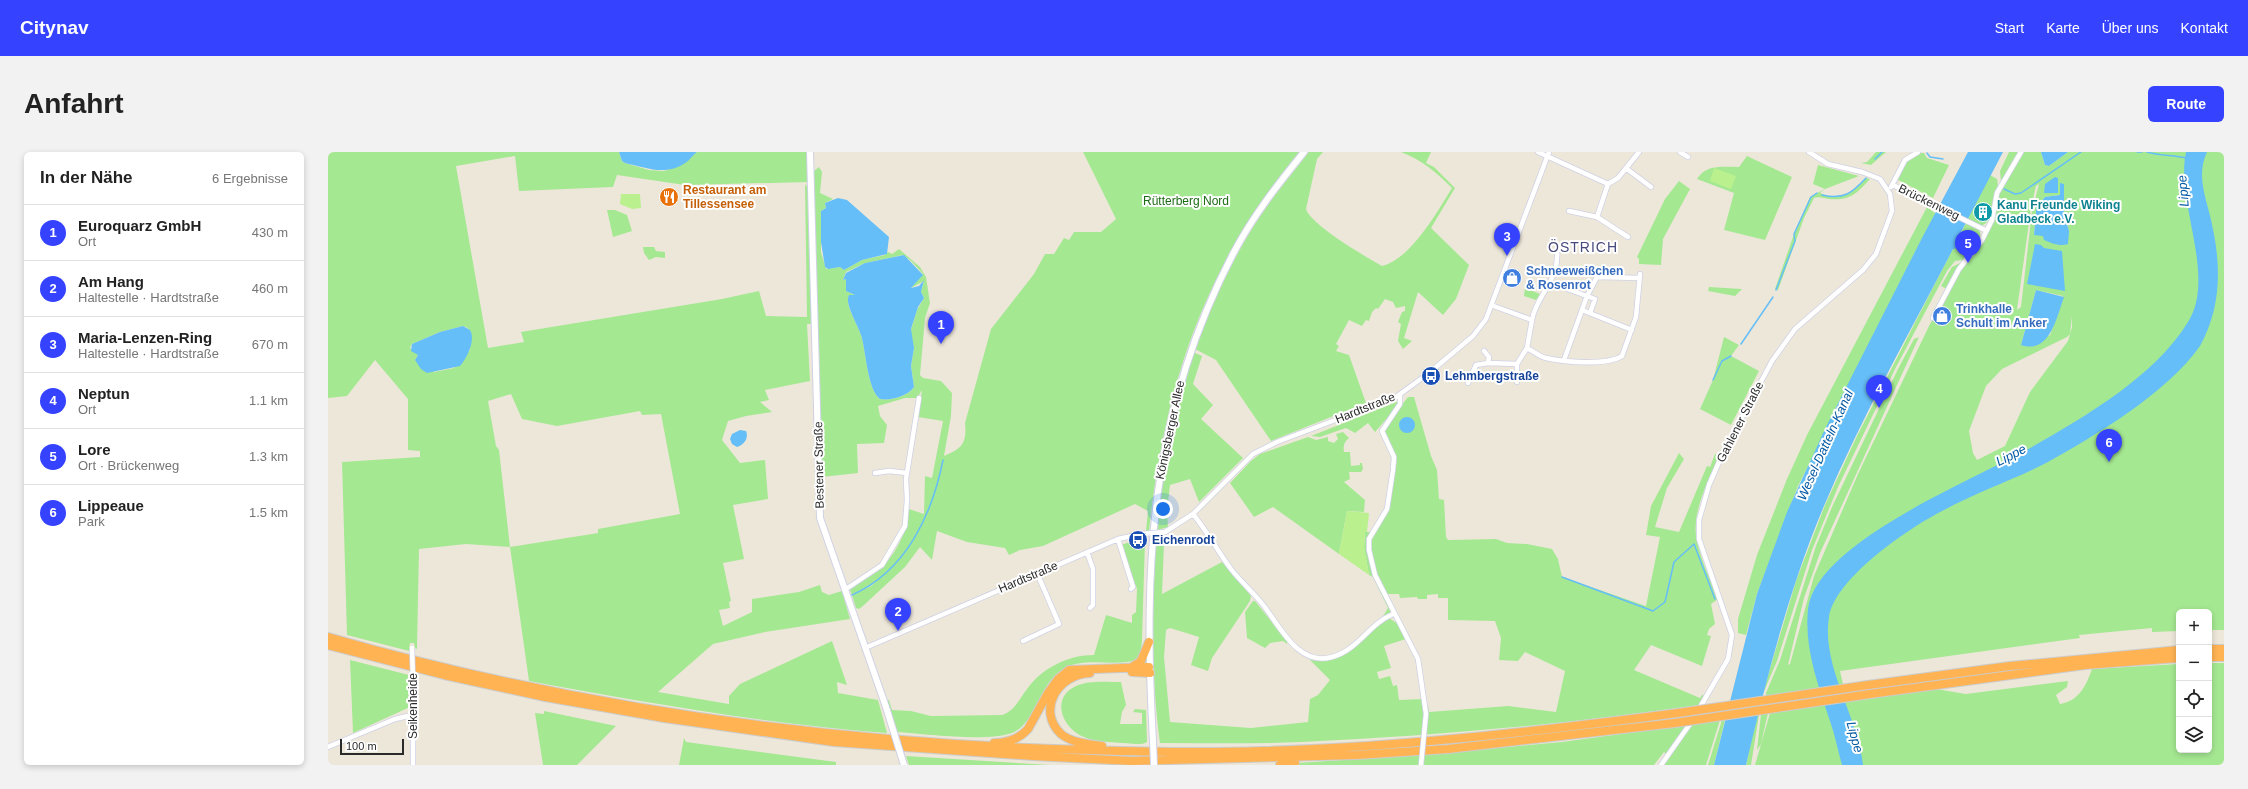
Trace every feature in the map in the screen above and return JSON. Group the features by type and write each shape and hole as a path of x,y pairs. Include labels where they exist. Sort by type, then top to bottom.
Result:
{"highway":[{"path":"328,637 445,668 650,708 848,736 940,744 1146,752 1261,752 1450,740 1512,734 2150,655 2176,651"},
{"path":"1131,667 1140,661 1149,642"},
{"path":"328,645 444,675 545,697 737,730 834,742 1185,765"},
{"path":"2212,649 2224,649"},
{"path":"2150,655 2176,658"},
{"path":"2212,657 2224,657"},
{"path":"940,744 949,741 998,743 1022,736 1028,729 1048,693 1063,674 1069,670 1131,667 1150,670"},
{"path":"1146,752 1139,748 1107,747 1070,739 1057,728 1051,712 1054,693 1060,685 1074,676 1092,673 1150,670"},
{"path":"1132,761 1357,755 1448,749 1675,722 1869,689"},
{"path":"1280,765 1357,755"}],"main road":[{"name":"Bestener Straße","path":"810,152 820,518 886,707 904,765"},
{"name":"Königsberger Allee","path":"1154,765 1149,642 1151,552 1158,481 1171,414 1189,353 1210,301 1234,251 1261,208 1304,152"}],"street":[{"path":"1538,152 1549,154 1608,184"},
{"path":"1596,217 1608,184 1618,178 1639,152"},
{"path":"1680,152 1688,157"},
{"path":"1808,152 1828,164 1872,175 1880,179 1888,189 1893,185 1905,160 1918,152"},
{"path":"1933,318 1959,269 1978,246 1992,220 1997,193 2021,152"},
{"name":"Hardtstraße","path":"865,648 1118,539 1142,534 1165,532 1192,514 1245,460 1257,451 1400,395 1473,336 1486,320 1549,154"},
{"path":"1627,168 1651,187"},
{"name":"Brückenweg","path":"1893,185 1986,230"},
{"name":"Gahlener Straße","path":"1661,765 1683,735 1703,703 1728,659 1731,647 1732,635 1729,625 1698,539 1702,507 1712,479 1750,402 1782,346 1795,329 1863,270 1876,254 1892,211 1892,201 1888,189"},
{"path":"1569,211 1596,217 1628,236"},
{"path":"1517,382 1517,364 1527,348 1533,314 1551,284 1558,258 1557,250"},
{"path":"1527,348 1546,358 1564,360 1601,362 1618,359 1624,354 1636,317 1639,276 1599,275 1595,278 1564,360"},
{"path":"1551,284 1595,299 1590,313"},
{"path":"1491,305 1532,320"},
{"path":"1582,310 1632,330"},
{"path":"1484,351 1489,357 1488,363"},
{"path":"1468,383 1476,365 1488,363 1517,364"},
{"path":"1400,395 1400,404 1382,431 1392,451 1394,464 1389,503 1383,518 1369,543 1373,570 1393,614 1418,659 1426,714 1421,765"},
{"path":"846,590 882,565 904,526 907,500 907,473 918,398"},
{"path":"875,473 907,473"},
{"path":"1192,514 1235,574 1263,606 1294,646 1304,653 1322,658 1344,653 1380,620 1393,614"},
{"path":"1118,539 1133,586 1131,589"},
{"path":"1087,552 1093,569 1093,605 1090,608"},
{"path":"1023,641 1059,624 1037,573"},
{"name":"Seikenheide","path":"412,648 413,765"},
{"path":"328,747 395,719 412,715"}],"green space":[{"path":"328,152 619,152 622,161 625,163 649,170 664,171 681,165 697,152 809,152 810,182 685,185 617,175 613,187 519,191 515,156 456,166 488,348 524,342 521,332 722,299 759,291 766,316 807,317 805,184 809,190 813,324 807,324 810,381 765,390 769,400 760,402 772,412 746,416 728,421 722,440 740,463 765,460 768,499 733,505 744,559 723,563 731,601 729,602 730,608 719,610 723,626 752,612 752,599 799,592 820,585 822,592 829,595 842,591 850,619 765,632 713,644 658,692 729,704 729,696 740,684 832,641 847,685 837,682 838,693 878,700 887,733 797,724 708,712 529,681 510,547 466,544 419,549 417,649 415,648 414,643 410,643 409,651 347,635 342,462 420,457 420,451 408,450 408,399 375,360 347,396 328,398","holes":["463,326 468,328 470,350 454,368 434,372 415,360 418,355 410,348 412,344 440,332","511,394 522,419 557,426 640,411 642,415 661,414 680,514 598,529 598,533 510,547 499,450 496,446 488,401"]},
{"name":"Rütterberg Nord","path":"1083,152 1299,152 1266,196 1238,239 1214,284 1194,330 1178,377 1166,426 1156,477 1149,531 1146,531 1148,511 1135,504 1043,546 1020,550 1009,555 1005,548 967,542 937,531 932,560 920,547 905,567 864,605 859,609 856,608 850,590 859,582 876,572 889,560 903,535 909,509 924,514 925,476 932,478 943,421 918,417 922,390 917,398 905,398 878,406 880,416 887,425 884,443 857,444 858,473 822,477 822,497 814,171 819,167 822,172 820,193 833,199 825,203 826,208 821,211 821,252 826,269 840,267 844,270 862,260 885,255 888,252 892,254 899,249 920,267 926,277 930,303 925,318 920,375 923,378 941,381 952,393 951,416 944,456 959,448 964,440 965,423 991,329 1034,274 1045,254 1054,254 1064,238 1069,240 1074,232 1101,232 1116,219","holes":["903,255 923,274 911,288 924,281 921,292 924,298 917,310 910,333 914,348 911,366 914,387 908,393 899,397 880,399 872,387 861,335 848,304 849,295 855,295 846,291 848,286 846,279 843,280 846,272 865,263","884,575 871,586 852,595 871,585"]},
{"path":"1309,152 1323,152 1317,159 1306,209 1310,216 1328,232 1382,266 1393,262 1413,245 1431,221 1452,188 1428,167 1401,152 1431,152 1426,163 1434,167 1455,188 1431,228 1469,265 1456,299 1443,315 1418,292 1404,338 1412,341 1403,349 1398,341 1401,324 1398,322 1402,312 1405,311 1405,306 1396,308 1393,302 1385,299 1378,309 1376,308 1372,312 1369,321 1366,320 1362,326 1349,320 1336,344 1339,346 1336,351 1349,355 1366,403 1271,441 1216,360 1195,349 1208,315 1240,249 1265,209"},
{"path":"1876,152 1886,152 1871,165 1861,163 1867,162"},
{"path":"2009,152 2019,152 2001,182 2000,171"},
{"path":"2023,152 2041,152 2045,165 2049,166 2068,152 2224,152 2224,630 2212,630 2212,609 2176,609 2176,631 2152,632 2152,628 2079,635 2080,638 1840,671 1847,702 1936,689 1966,694 2068,681 2067,687 2056,695 2060,704 2072,700 2081,692 2092,669 2176,664 2176,753 2212,753 2212,663 2224,663 2224,765 1755,765 1770,713 1780,710 1782,693 1766,696 1766,693 1780,660 1816,546 1832,507 1898,369 1914,339 1919,337 1820,553 1804,598 1788,665 1790,664 1814,576 1858,474 1929,326 1959,270 1984,239 1997,196","holes":["2039,184 2032,211 2021,307 2017,310 2031,208 2036,186","2060,184 2064,184 2064,214 2069,231 2034,235 2037,200 2042,201 2045,197 2060,195","2036,290 2063,296 2050,335 2021,345","2072,316 2072,327 2070,334","2070,334 2068,341 2030,392 2005,446 1977,460 1973,453 1969,431 1986,386 2002,369 2067,337"]},
{"path":"1919,153 1924,153 1927,158 1949,165 1933,198 1898,180 1906,161"},
{"path":"1747,156 1792,177 1765,240 1724,230 1734,193 1697,179 1705,171 1715,167 1739,167"},
{"path":"1818,165 1859,176 1825,189 1813,184"},
{"path":"1714,168 1736,176 1731,189 1710,181"},
{"path":"1990,175 1997,179 1997,198 1990,219 1981,226 1967,220"},
{"path":"1866,178 1870,179 1853,195 1843,199 1829,199 1820,197 1814,198 1804,218 1778,290 1775,289 1794,234 1810,197 1825,189 1820,193 1827,196 1840,196 1851,192"},
{"path":"1679,181 1690,189 1663,239 1661,265 1639,264 1639,259 1637,257 1665,199"},
{"path":"621,194 640,194 641,208 632,209 620,204"},
{"path":"1927,207 1936,214 1798,486 1757,594 1746,635 1738,633 1738,619 1757,555 1787,479 1807,435"},
{"path":"607,210 615,210 627,215 632,231 613,237"},
{"path":"1966,223 1979,230 1980,238 1973,250 1964,260 1955,261 1947,271 1895,369 1838,487 1812,550 1777,661 1762,696 1796,581 1825,505 1857,436"},
{"path":"643,247 654,247 656,251 665,252 665,258 656,257 649,260 644,253"},
{"path":"1960,263 1947,289 1941,286 1952,267"},
{"path":"1709,287 1742,289 1735,296 1708,291"},
{"path":"1525,288 1540,294 1536,300 1524,296"},
{"path":"1724,337 1739,345 1731,356 1759,371 1731,425 1700,409 1713,380"},
{"path":"1193,352 1202,356 1193,384 1213,405 1201,419 1243,458 1199,502 1190,479 1170,485 1167,511 1168,527 1157,530 1161,488 1175,415"},
{"path":"1408,397 1414,397 1431,456 1437,470 1439,499 1444,500 1446,537 1448,540 1496,539 1507,543 1527,544 1552,549 1558,559 1562,577 1646,606 1660,537 1646,535 1651,506 1679,453 1684,459 1667,488 1655,527 1679,532 1707,466 1710,467 1715,454 1720,456 1699,505 1696,525 1697,543 1718,599 1711,604 1715,624 1709,629 1707,635 1711,636 1702,666 1651,645 1634,670 1700,698 1703,694 1703,700 1699,705 1650,712 1452,733 1302,742 1160,743 1154,668 1154,590 1156,539 1167,537 1167,541 1164,543 1162,594 1222,562 1251,596 1250,601 1212,658 1208,671 1191,665 1199,637 1170,628 1166,630 1164,657 1170,722 1251,728 1308,722 1310,699 1318,695 1330,680 1310,660 1324,661 1344,654 1353,648 1378,625 1389,618 1398,624 1406,639 1384,646 1391,668 1377,672 1379,679 1390,676 1393,686 1397,685 1399,700 1423,699 1427,714 1428,706 1429,712 1508,706 1556,712 1565,671 1525,652 1518,661 1499,660 1501,638 1495,621 1448,620 1448,598 1438,598 1438,594 1427,595 1427,599 1418,599 1417,597 1400,598 1399,594 1386,594 1375,572 1371,553 1371,539 1389,509 1397,460 1383,429"},
{"path":"1399,401 1396,408 1375,432 1368,423 1355,433 1346,428 1320,437 1311,436"},
{"path":"1343,432 1349,438 1345,443 1344,452 1350,452 1351,466 1360,465 1360,463 1362,463 1363,469 1361,472 1349,472 1350,479 1344,482 1365,500 1364,512 1347,511 1339,554 1273,507 1254,517 1230,483 1251,461 1260,454 1308,437 1316,440 1328,437 1328,441 1334,443 1338,439 1336,434"},
{"path":"1347,511 1369,513 1367,532 1365,532 1364,548 1369,575 1339,554"},
{"path":"1365,532 1370,532 1368,553 1370,562 1391,613 1382,618 1388,608 1373,577 1369,575 1364,548"},
{"path":"1145,540 1142,640 1141,652 1136,660 1119,663 1093,662 1075,664 1060,671 1054,676 1027,720 1020,728 1012,733 1001,736 972,737 897,732 886,701 889,700 892,710 911,711 931,716 1002,715 1014,708 1033,682 1048,669 1065,660 1075,657 1094,655 1106,615 1132,623 1132,615 1136,612 1137,589 1121,545 1133,541"},
{"path":"1253,601 1255,601 1287,641 1287,644 1283,641 1270,643 1265,648 1247,638 1245,612"},
{"path":"350,660 409,675 410,707 353,733"},
{"path":"1121,682 1126,705 1122,712 1120,724 1142,724 1142,713 1133,712 1135,709 1146,710 1147,742 1135,744 1098,741 1076,733 1070,727 1062,713 1061,705 1063,698 1068,691 1081,684"},
{"path":"544,711 616,726 577,765 543,765 535,713 544,714"},
{"path":"1768,713 1761,744 1757,750 1761,714"},
{"path":"1759,715 1751,765 1746,765 1757,716"},
{"path":"1720,720 1706,765 1664,765 1693,724"},
{"path":"1722,720 1725,720 1714,765 1708,765"},
{"path":"1688,725 1666,754 1664,752 1654,765 1422,765 1423,755 1562,742"},
{"path":"684,738 686,742 836,762 836,765 679,765"},
{"path":"1420,755 1419,765 1284,765 1297,763"},
{"path":"906,756 1050,765 909,765"}],"water":[{"path":"619,152 697,152 688,161 680,166 673,169 657,170 625,163 622,161"},
{"name":"Wesel-Datteln-Kanal","path":"1968,152 2003,152 1959,236 1961,238 1955,249 1953,249 1869,408 1838,473 1811,537 1789,601 1762,699 1746,765 1714,765 1757,594 1787,512 1825,429 1923,236"},
{"path":"2041,152 2068,152 2049,166 2045,165"},
{"name":"Lippe","path":"2186,152 2207,152 2204,159 2202,180 2216,244 2218,261 2217,296 2208,330 2200,346 2186,363 2150,397 2108,427 2046,463 1969,497 1913,528 1876,555 1859,570 1845,586 1834,602 1829,617 1828,635 1830,654 1860,747 1863,765 1842,765 1813,666 1808,638 1808,609 1818,584 1839,560 1868,536 1903,514 2032,447 2075,422 2118,393 2138,377 2174,342 2188,322 2196,304 2198,283 2197,261 2184,172"},
{"path":"2055,177 2058,178 2058,193 2044,193 2045,184"},
{"path":"2060,183 2064,184 2064,214 2069,231 2068,244 2062,245 2044,240 2043,236 2034,235 2037,200 2042,201 2045,197 2060,195"},
{"path":"838,198 847,200 889,237 887,254 862,260 844,270 840,267 828,269 825,267 821,242 821,211 826,208 825,203"},
{"path":"2035,244 2041,245 2044,248 2062,251 2065,291 2027,284"},
{"path":"904,255 923,275 911,288 919,286 924,280 921,292 924,298 918,307 911,329 914,348 911,366 914,387 908,393 899,397 880,399 872,387 861,335 848,303 849,295 855,295 846,291 846,279 843,280 846,273 865,263"},
{"path":"2036,290 2064,297 2051,332 2046,339 2031,347 2021,345"},
{"path":"463,326 470,330 472,339 468,354 460,366 427,373 421,369 415,360 418,355 411,351 412,344 440,332"},
{"path":"1407,417 1413,419 1415,425 1413,431 1407,433 1401,431 1399,425 1401,419"},
{"path":"740,430 746,431 747,436 744,443 737,447 732,444 730,439 732,434"}],"waterway":[{"path":"1875,159 1882,152"},
{"path":"2004,189 2015,194 2021,193 2081,152"},
{"path":"2137,152 2142,152"},
{"path":"2147,152 2186,158"},
{"path":"1927,153 1930,157 1943,159"},
{"path":"1822,195 1836,197 1842,196 1852,191 1866,178"},
{"path":"1776,290 1795,241 1794,234 1811,197 1817,193"},
{"path":"1741,344 1773,297"},
{"path":"1713,380 1722,361 1731,356"},
{"path":"852,595 871,585 887,572 902,556 914,539 924,521 932,501 943,460"},
{"path":"1562,577 1653,611 1665,602 1674,562 1694,544 1715,599"}],"place":[{"name":"Restaurant am Tillessensee","path":"669,197"},
{"name":"Kanu Freunde Wiking Gladbeck e.V.","path":"1983,212"},
{"name":"Maria-Lenzen-Ring","path":"1507,256"},
{"name":"Lore","path":"1968,263"},
{"name":"Schneeweißchen & Rosenrot","path":"1512,278"},
{"name":"Trinkhalle Schult im Anker","path":"1942,316"},
{"name":"Euroquarz GmbH","path":"941,344"},
{"name":"Lehmbergstraße","path":"1431,376"},
{"name":"Neptun","path":"1879,408"},
{"name":"Lippeaue","path":"2109,462"},
{"name":"Eichenrodt","path":"1138,540"},
{"name":"Am Hang","path":"898,631"}],"district":[{"name":"ÖSTRICH","path":"1583,247"}]}
